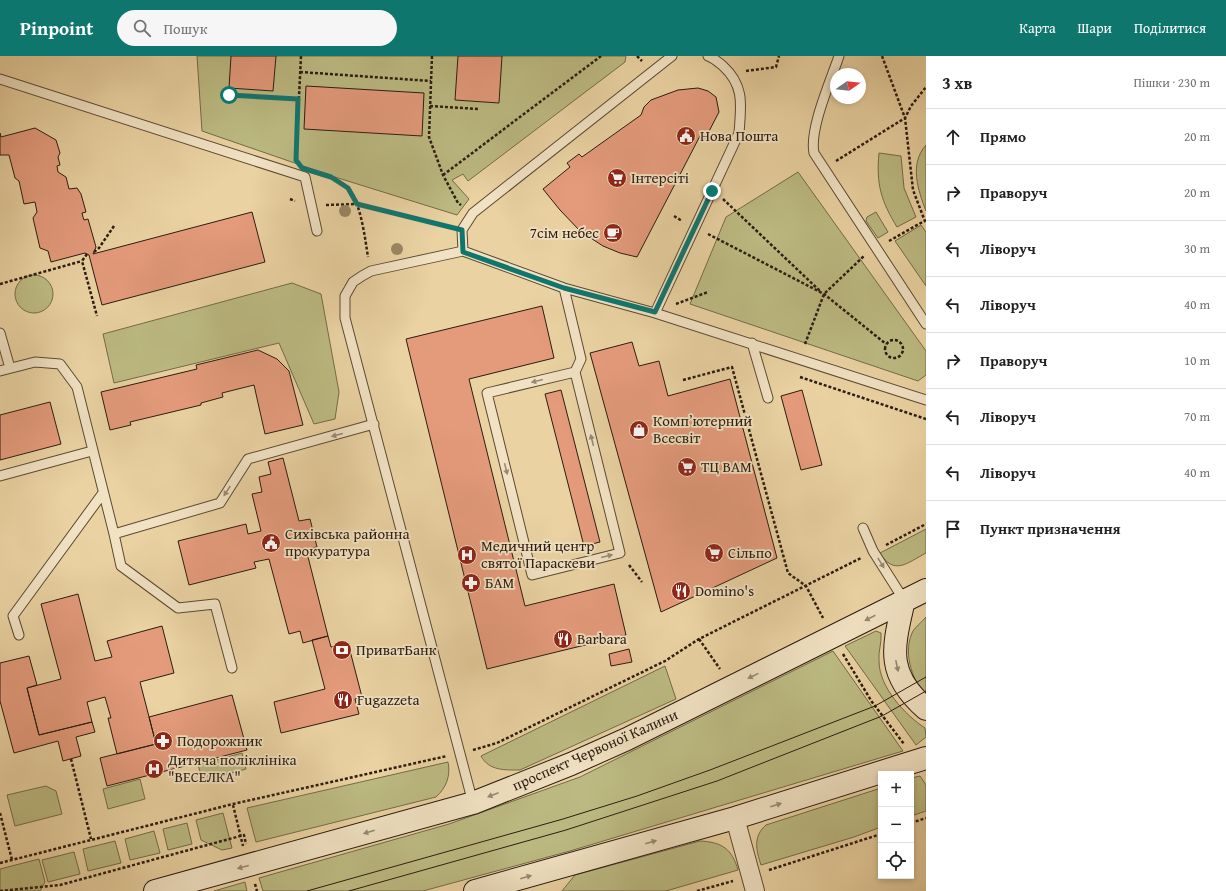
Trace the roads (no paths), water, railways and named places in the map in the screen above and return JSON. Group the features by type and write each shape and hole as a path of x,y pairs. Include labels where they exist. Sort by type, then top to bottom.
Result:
{"main road":[{"name":"проспект Червоної Калини","path":"155,891 473,803 571,764 626,739 926,590"},
{"path":"904,600 894,640 896,667 913,698 926,709"},
{"path":"475,891 735,818 917,754"}],"street":[{"path":"735,818 753,883"}],"lane":[{"path":"463,252 462,230 473,213 672,56"},
{"path":"655,312 739,133 741,102 739,86 730,73 713,58 708,56"},
{"path":"839,56 813,137 814,153 823,169 926,324"},
{"path":"0,79 305,177 317,231"},
{"path":"473,803 345,318 344,306 348,288 353,282 371,271 463,252 564,288 655,312 926,400"},
{"path":"564,288 581,359 575,372 620,553 532,575 487,393 575,372"},
{"path":"0,333 10,368"},
{"path":"752,344 768,398"},
{"path":"0,371 35,362 60,364 77,387 121,566 178,608 215,604 232,668"},
{"path":"114,534 220,503 248,458 374,424"},
{"path":"0,476 92,451"},
{"path":"19,635 13,616 103,493"},
{"path":"863,528 873,551 904,600"}],"tram line":[{"path":"307,891 563,819 637,796 710,770 875,706 926,677"},
{"path":"349,891 566,830 717,781 882,716 926,691"}],"place":[{"name":"Нова Пошта","path":"686,136"},
{"name":"Інтерсіті","path":"617,178"},
{"name":"7сім небес","path":"613,233"},
{"name":"Компʼютерний Всесвіт","path":"639,430"},
{"name":"ТЦ ВАМ","path":"687,467"},
{"name":"Сихівська районна прокуратура","path":"271,543"},
{"name":"Сільпо","path":"714,553"},
{"name":"Медичний центр святої Параскеви","path":"467,555"},
{"name":"БАМ","path":"471,583"},
{"name":"Domino's","path":"681,591"},
{"name":"Barbara","path":"563,639"},
{"name":"ПриватБанк","path":"342,650"},
{"name":"Fugazzeta","path":"343,700"},
{"name":"Подорожник","path":"163,741"},
{"name":"Дитяча поліклініка \"ВЕСЕЛКА\"","path":"154,769"}]}
